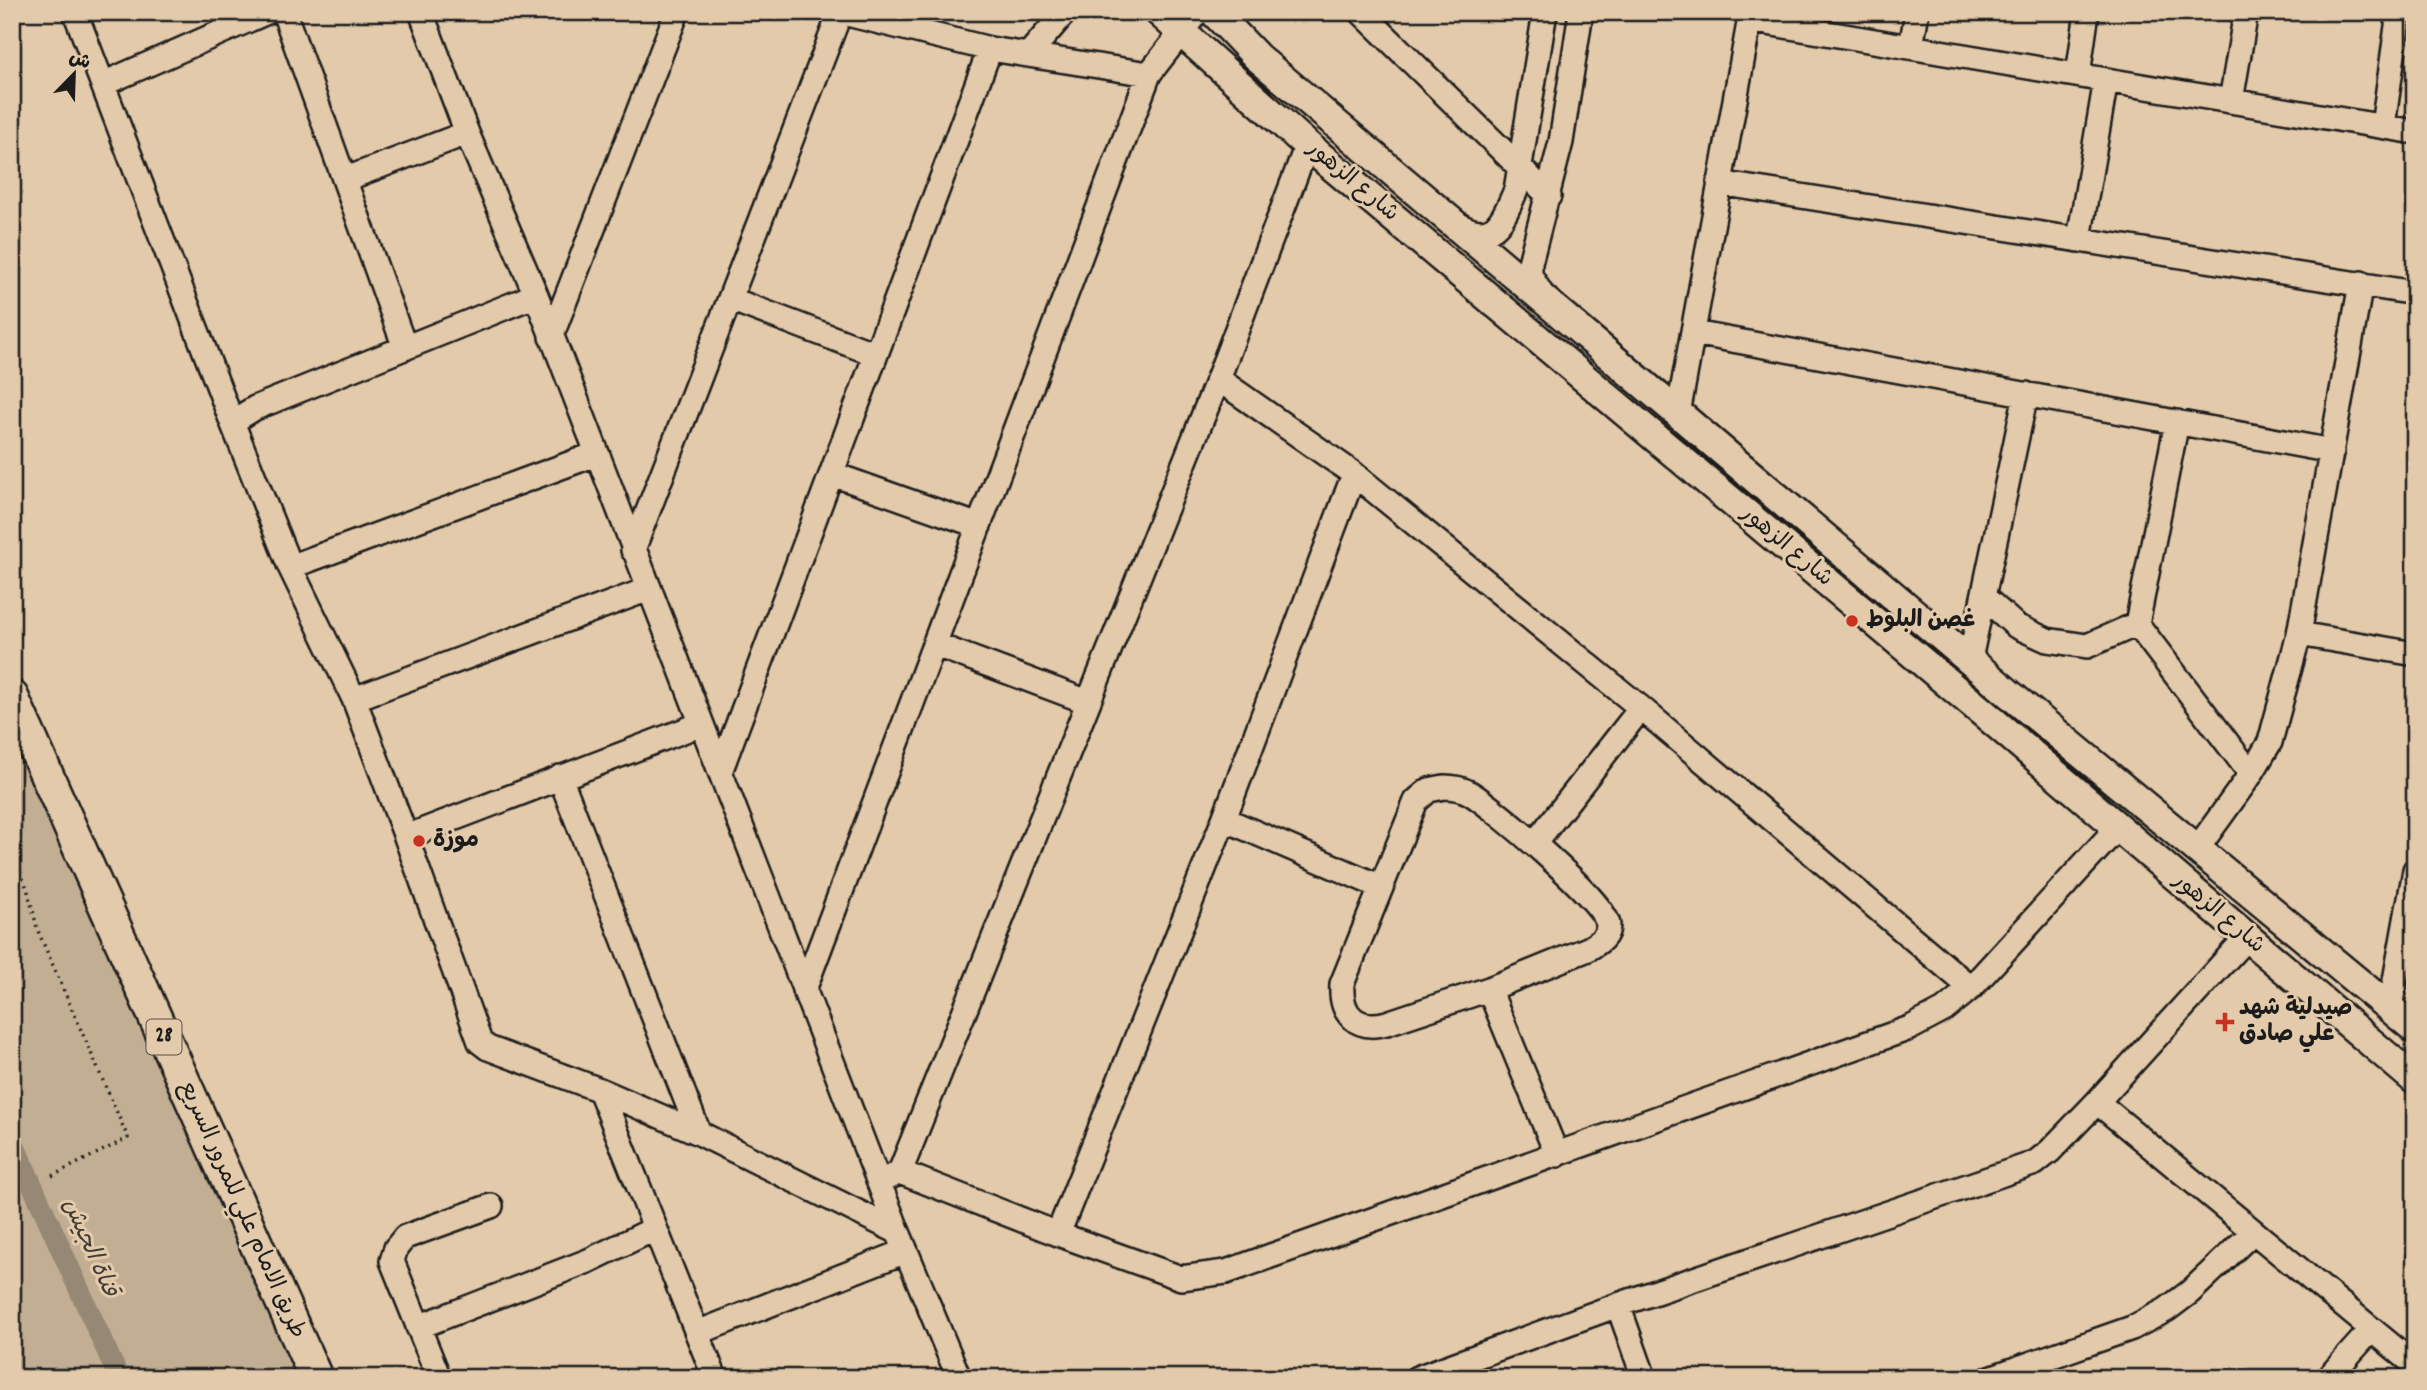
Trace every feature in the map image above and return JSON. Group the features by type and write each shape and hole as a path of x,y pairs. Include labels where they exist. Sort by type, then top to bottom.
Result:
{"highway":[{"name":"طريق الامام علي للمرور السريع","path":"12,697 316,1378"}],"main road":[{"name":"شارع الزهور","path":"1159,12 1189,23 1307,145 1993,720 2415,1080"},
{"name":"شارع الزهور","path":"1214,12 1257,57 1678,414 2415,1029"}],"street":[{"path":"75,12 290,567 354,699 480,1042 488,1048 600,1090 699,1133 902,1242"},
{"path":"103,84 267,12"},
{"path":"284,12 405,348"},
{"path":"421,12 467,133 536,295 804,990 890,1177 902,1242 958,1378"},
{"path":"551,337 677,12"},
{"path":"633,550 839,12 990,49 1149,74"},
{"path":"1028,55 1065,12"},
{"path":"1361,12 1549,196"},
{"path":"1448,219 1469,231 1489,232 1506,213 1516,190 1545,12"},
{"path":"1551,305 1536,288 1530,275 1530,263 1561,142 1581,12"},
{"path":"1911,47 1917,12"},
{"path":"2078,75 2087,12"},
{"path":"2231,101 2246,12"},
{"path":"2383,126 2399,12"},
{"path":"1678,414 1750,16 1911,47 2415,132"},
{"path":"804,990 1149,74 1189,23"},
{"path":"720,772 990,49"},
{"path":"2079,239 2106,80"},
{"path":"346,179 467,133"},
{"path":"890,1177 1088,702 1218,379 1307,145"},
{"path":"1718,183 2415,293"},
{"path":"2197,849 2251,774 2270,741 2300,634 2361,283"},
{"path":"232,422 255,408 536,295"},
{"path":"730,299 875,354"},
{"path":"1694,332 2332,451"},
{"path":"1218,379 1354,474 1641,708 1971,988"},
{"path":"1970,659 2026,394"},
{"path":"2177,422 2137,624 2251,774"},
{"path":"290,567 596,454"},
{"path":"832,474 979,526"},
{"path":"1058,1234 1224,819 1354,474"},
{"path":"354,699 649,589"},
{"path":"1984,597 2016,626 2047,640 2087,646 2137,624"},
{"path":"2300,634 2415,654"},
{"path":"936,645 1088,702"},
{"path":"1535,844 1641,708"},
{"path":"406,837 701,723"},
{"path":"560,777 699,1133"},
{"path":"1458,787 1471,793 1535,844 1601,910 1608,925 1601,942 1588,949 1489,989 1376,1026 1363,1025 1352,1018 1345,1007 1342,984 1381,887 1416,801 1429,790 1458,787"},
{"path":"1224,819 1381,887"},
{"path":"890,1177 1181,1278 1226,1272 1910,1028 1944,1010 1971,988 2117,828"},
{"path":"2390,1008 2415,870"},
{"path":"1417,1378 1466,1370 1618,1305 2035,1163 2097,1102 2246,938"},
{"path":"1489,989 1558,1155"},
{"path":"600,1090 715,1378"},
{"path":"2097,1102 2252,1233 2415,1365"},
{"path":"439,1378 392,1261 396,1248 405,1237 491,1206"},
{"path":"418,1327 588,1261 654,1228"},
{"path":"1990,1378 2132,1328 2166,1310 2190,1292 2252,1233"},
{"path":"697,1333 902,1242"},
{"path":"1618,1305 1644,1378"},
{"path":"2328,1378 2371,1330"}],"path":[{"path":"12,852 27,888 38,931 128,1138 50,1177"}],"shaded area":[{"path":"12,717 308,1378 12,1378"}],"waterway":[{"name":"قناة الجيش","path":"12,1140 119,1378"}],"place":[{"name":"غصن البلوط","path":"1852,621"},
{"name":"موزة","path":"419,841"},
{"name":"صيدلية شهد علي صادق","path":"2225,1022"}]}
